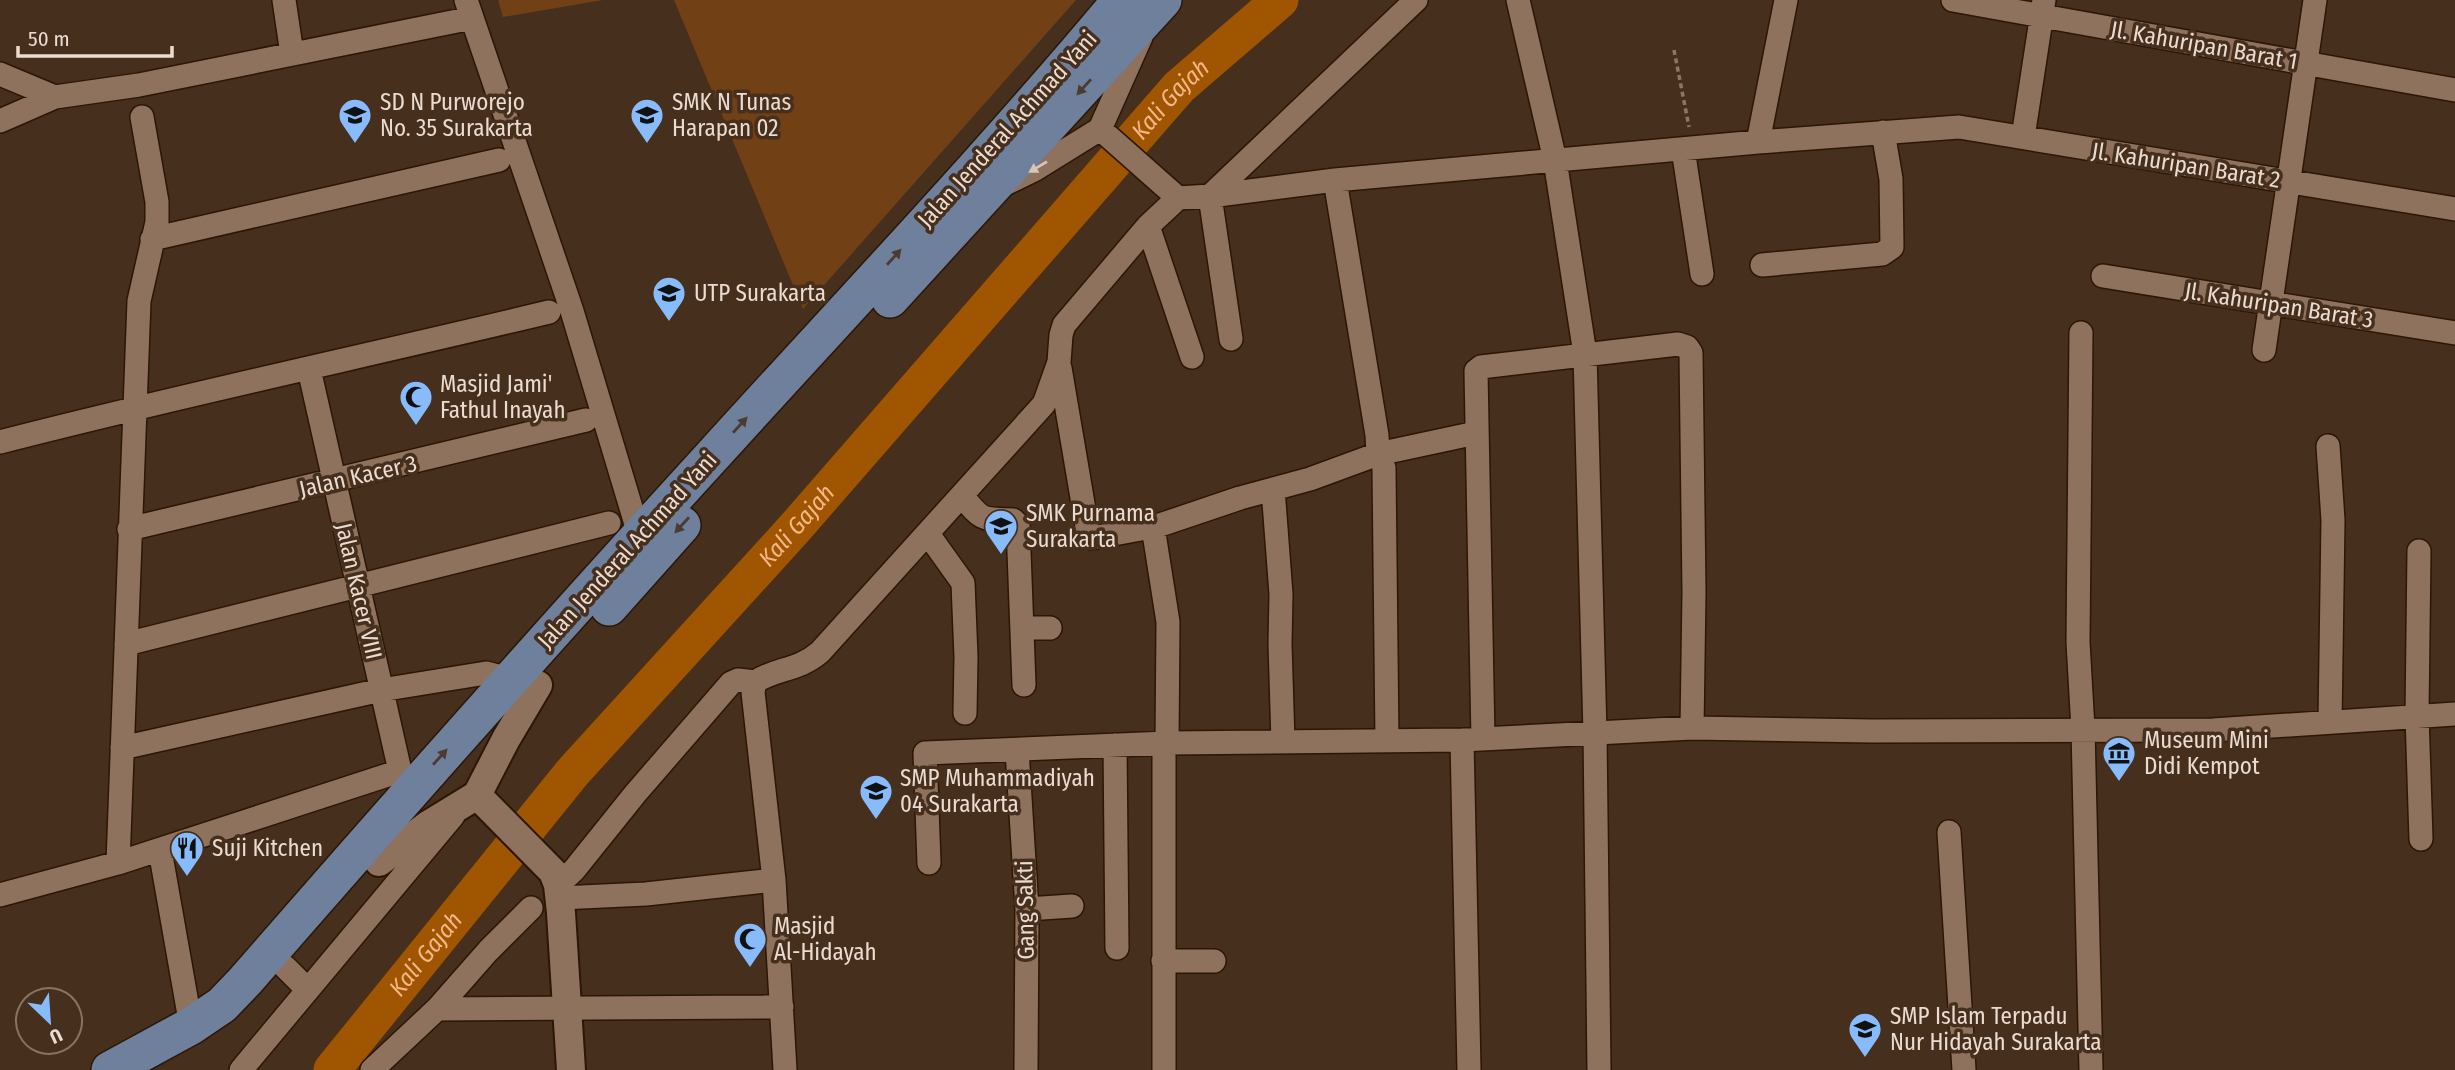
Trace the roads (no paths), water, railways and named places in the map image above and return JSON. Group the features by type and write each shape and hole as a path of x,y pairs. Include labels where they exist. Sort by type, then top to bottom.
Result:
{"main road":[{"name":"Jalan Jenderal Achmad Yani","path":"153,1070 204,1042 296,978 379,862 524,682 632,541 973,195 1143,7"},
{"name":"Jalan Jenderal Achmad Yani","path":"110,1070 222,1006 245,981 406,779 524,682"}],"street":[{"path":"284,0 292,54"},
{"path":"1231,339 1210,196 1416,0"},
{"path":"1518,0 1555,160 1585,354 1595,733 1599,1070"},
{"path":"1758,142 1786,0"},
{"name":"Jl. Kahuripan Barat 1","path":"1953,0 2043,8 2306,64 2455,90"},
{"path":"2264,349 2315,0"},
{"path":"973,195 1034,170 1105,134 1140,40 1143,7"},
{"path":"2023,137 2043,8"},
{"path":"0,121 54,97 139,85 292,54 469,9 572,311 632,541 358,586 126,644"},
{"path":"0,74 54,97"},
{"path":"118,863 139,302 157,222 157,202 142,117"},
{"name":"Jl. Kahuripan Barat 2","path":"1171,192 1210,196 1335,180 1959,127 2455,209"},
{"path":"1762,264 1882,254 1892,247 1891,179 1899,131"},
{"path":"1105,134 1171,192 1148,226 1065,325 1061,335 1059,362 1088,533 1092,538 1153,527 1273,489 1476,433"},
{"path":"1688,148 1702,274"},
{"path":"152,239 499,160"},
{"path":"1335,180 1381,461 1387,741"},
{"path":"1148,226 1192,357"},
{"name":"Jl. Kahuripan Barat 3","path":"2103,276 2455,333"},
{"path":"0,442 134,407 549,312"},
{"path":"2081,333 2078,584 2091,1070"},
{"path":"1469,1070 1475,377 1476,371 1481,367 1678,344 1688,347 1691,353 1694,592 1692,728"},
{"path":"785,1070 774,880 753,692 755,682 762,677 802,666 811,660 1044,404 1059,362"},
{"name":"Jalan Kacer VIII","path":"309,369 381,690 406,779"},
{"name":"Jalan Kacer 3","path":"129,529 586,421"},
{"path":"2328,446 2333,520 2330,722"},
{"path":"1273,489 1281,594 1283,742"},
{"path":"962,496 979,517 1013,520 1018,525 1024,685"},
{"path":"1153,527 1168,622 1164,1070"},
{"path":"928,534 963,583 965,713"},
{"path":"2419,551 2417,715 2421,839"},
{"path":"1023,628 1050,628"},
{"path":"122,748 381,690 486,673 524,682 506,739 470,800 296,978 241,1070"},
{"path":"557,885 574,870 635,794 731,683 744,679 755,682"},
{"path":"929,863 926,753 1115,746 1165,750 1283,742 1473,739 1692,728 1872,731 2213,730 2455,714"},
{"path":"1115,746 1117,948"},
{"name":"Gang Sakti","path":"1017,750 1027,909 1026,1070"},
{"path":"0,895 406,779"},
{"path":"470,800 502,821 557,885 572,1070"},
{"path":"379,862 437,819 470,800"},
{"path":"1949,832 1964,1070"},
{"path":"160,850 191,1026"},
{"path":"557,885 646,894 774,880"},
{"path":"1027,909 1072,906"},
{"path":"372,1070 437,1009 488,951 531,908"},
{"path":"1163,961 1214,961"},
{"path":"437,1009 782,1007"}],"waterway":[{"name":"Kali Gajah","path":"332,1070 572,773 794,529 1179,87 1280,0"}],"place":[{"name":"SD N Purworejo No. 35 Surakarta","path":"355,145"},
{"name":"SMK N Tunas Harapan 02","path":"647,145"},
{"name":"UTP Surakarta","path":"669,323"},
{"name":"Masjid Jami' Fathul Inayah","path":"416,427"},
{"name":"SMK Purnama Surakarta","path":"1001,556"},
{"name":"Museum Mini Didi Kempot","path":"2119,783"},
{"name":"SMP Muhammadiyah 04 Surakarta","path":"876,821"},
{"name":"Suji Kitchen","path":"187,878"},
{"name":"Masjid Al-Hidayah","path":"750,969"},
{"name":"SMP Islam Terpadu Nur Hidayah Surakarta","path":"1865,1059"}]}
